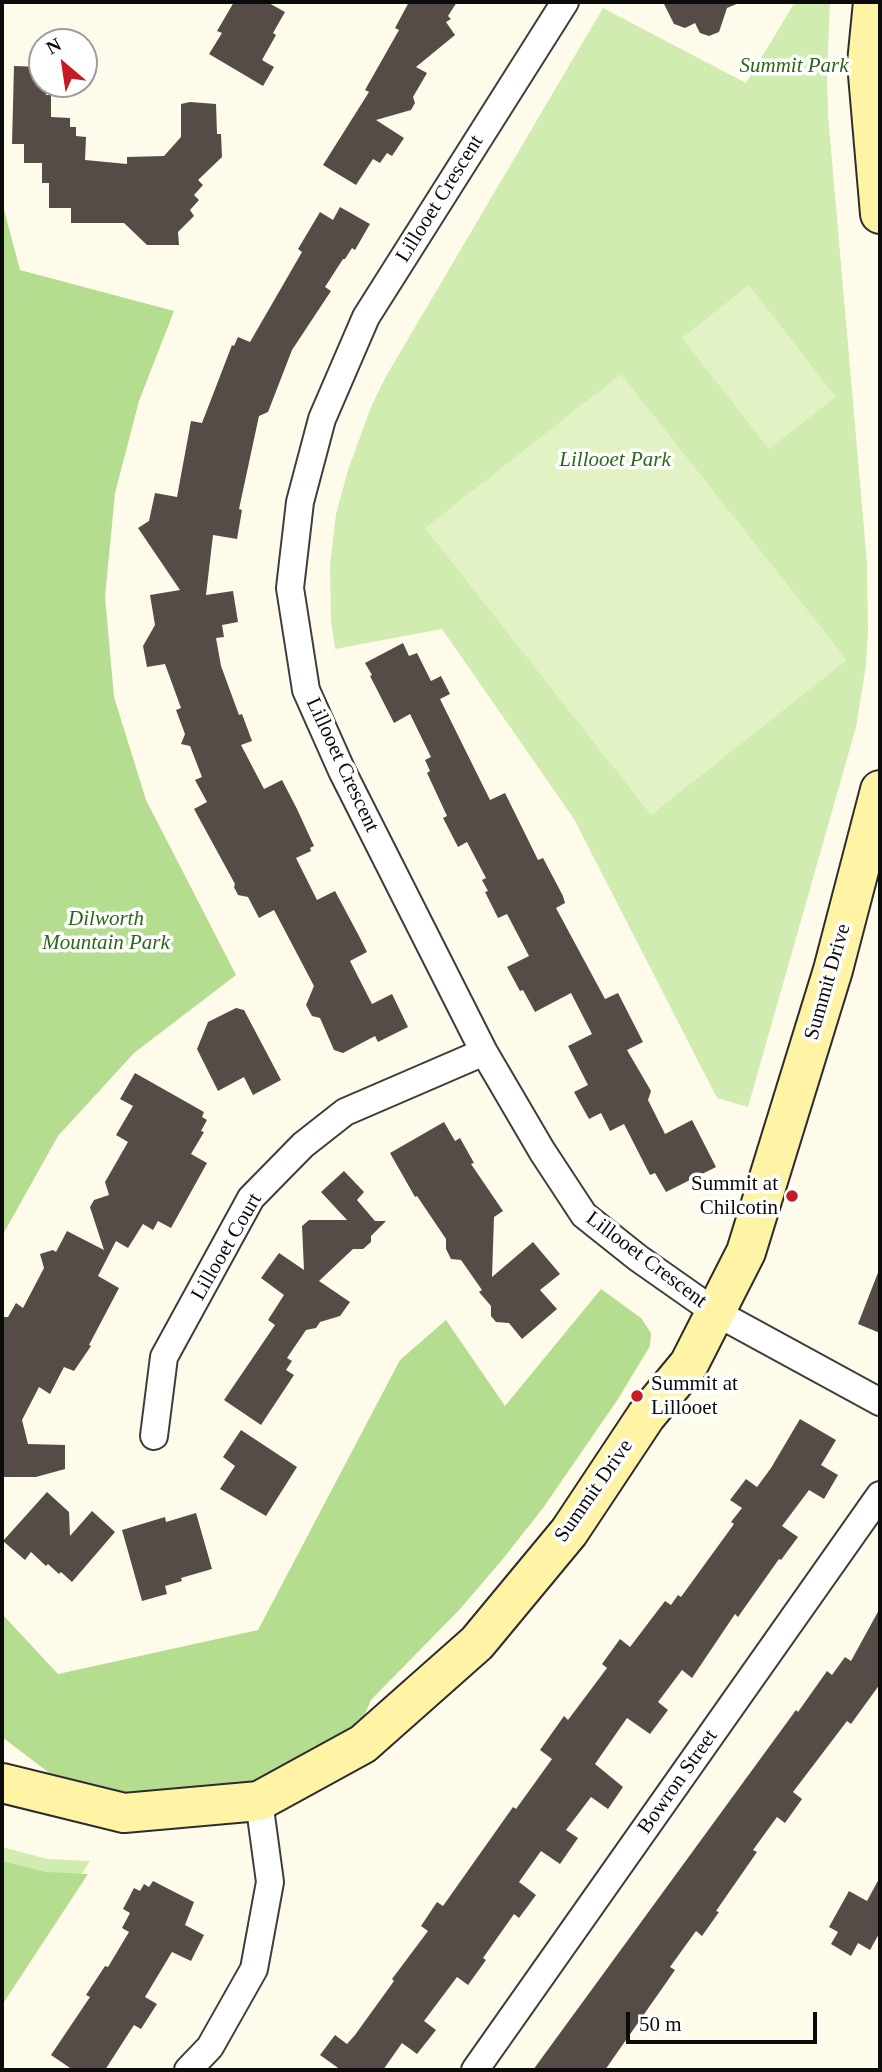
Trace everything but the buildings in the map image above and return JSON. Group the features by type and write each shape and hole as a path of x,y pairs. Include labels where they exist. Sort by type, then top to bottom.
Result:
{"street":[{"name":"Lillooet Crescent","path":"565,2 366,317 322,419 300,502 290,588 306,690 342,771 484,1052 542,1151 584,1214 638,1258 715,1312 880,1402"},
{"path":"873,2 867,63 880,214"},
{"name":"Summit Drive","path":"2,1783 124,1813 259,1801 363,1744 477,1643 569,1532 646,1416 689,1364 746,1252 833,970 880,790"},
{"name":"Lillooet Court","path":"154,1436 164,1357 251,1198 303,1145 345,1112 484,1052"},
{"name":"Bowron Street","path":"475,2070 880,1495"},
{"path":"188,2070 210,2047 254,1969 270,1882 259,1801"}],"green space":[{"name":"Lillooet Park","path":"795,2 830,2 828,115 867,563 868,632 866,665 856,727 748,1107 717,1098 574,819 442,629 335,649 331,620 330,565 336,514 348,470 371,407 385,378 603,8 746,83"},
{"name":"Dilworth Mountain Park","path":"2,202 20,270 174,311 139,401 115,493 105,597 114,697 146,800 236,975 134,1053 58,1136 2,1236"},
{"path":"749,285 836,397 769,449 682,338"},
{"path":"621,374 847,660 651,815 425,528"},
{"path":"601,1289 641,1318 651,1333 650,1346 618,1399 543,1508 502,1560 460,1609 371,1700 361,1723 264,1814 73,1787 48,1772 2,1737 2,1614 58,1674 258,1630 400,1360 446,1320 505,1406"},
{"path":"2,1847 47,1859 90,1861 2,1996"},
{"path":"2,1861 45,1872 88,1874 2,2005"}],"place":[{"name":"Summit at Chilcotin","path":"792,1196"},
{"name":"Summit at Lillooet","path":"637,1396"}],"park label":[{"name":"Summit Park","path":"794,66"}]}
